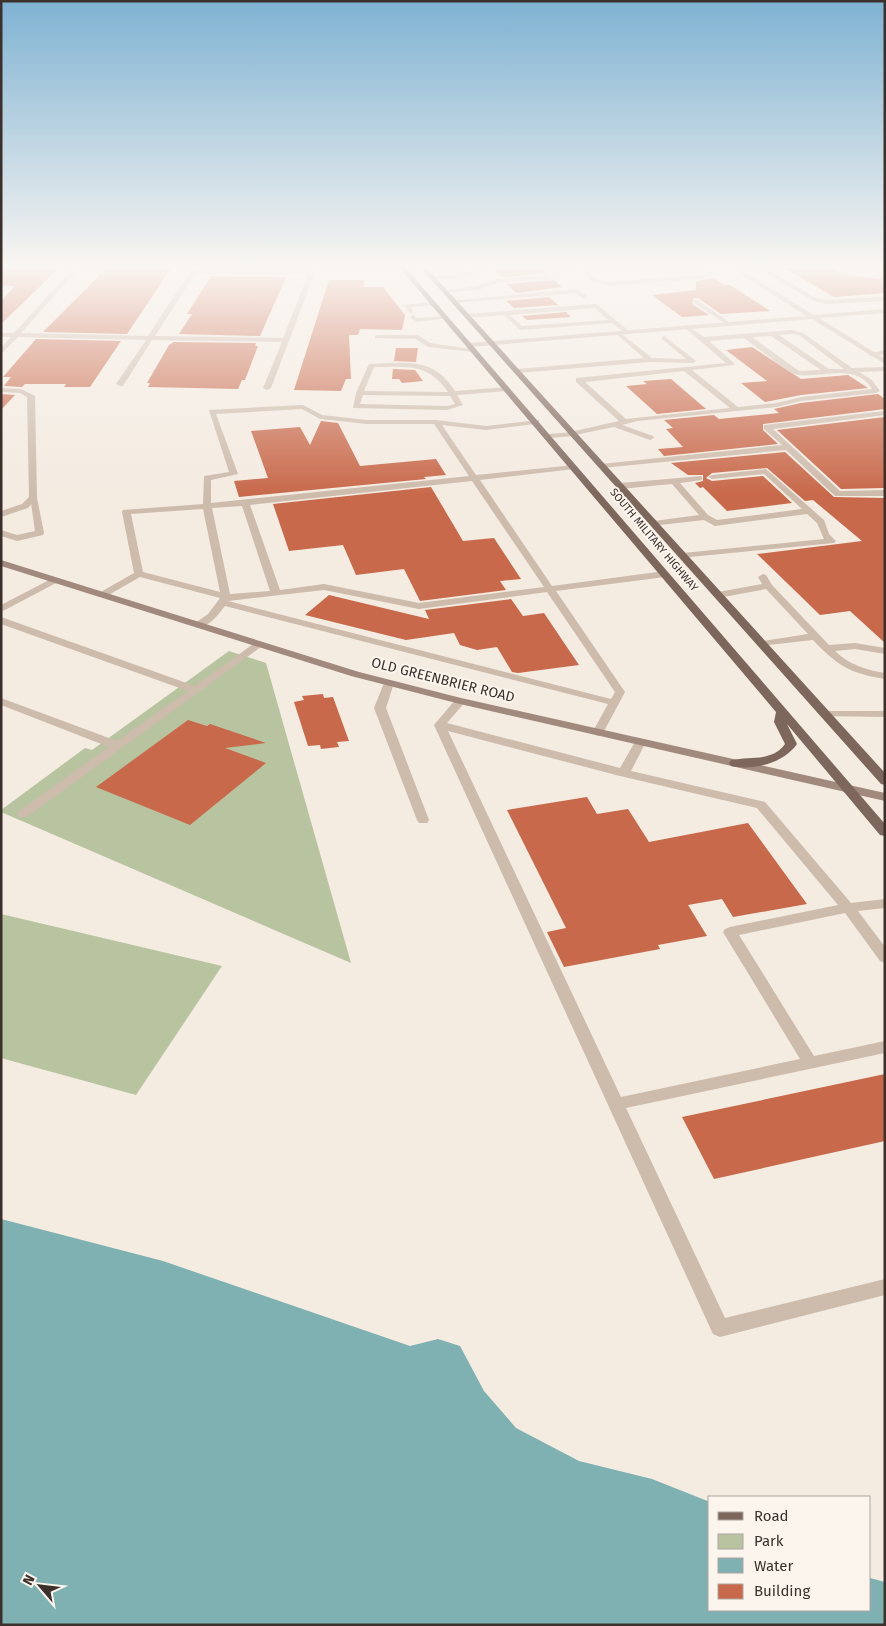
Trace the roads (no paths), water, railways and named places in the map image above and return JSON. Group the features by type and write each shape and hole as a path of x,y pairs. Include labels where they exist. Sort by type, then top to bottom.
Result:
{"main road":[{"name":"SOUTH MILITARY HIGHWAY","path":"468,343 885,832"},
{"name":"SOUTH MILITARY HIGHWAY","path":"492,343 885,781"},
{"path":"735,763 768,760 786,752 791,744 780,722 782,711"}],"street":[{"path":"1,352 10,343"},
{"path":"120,384 146,343"},
{"path":"267,388 285,343"},
{"path":"425,343 438,346 472,347 492,343"},
{"path":"630,343 650,360"},
{"path":"670,343 700,367"},
{"path":"625,422 579,380 732,364 708,343"},
{"path":"755,343 797,373 885,369"},
{"path":"786,343 830,373"},
{"path":"548,436 573,434 625,422 876,390 869,380 852,371 814,343"},
{"path":"854,343 885,362"},
{"path":"871,354 885,352"},
{"path":"517,371 650,360 693,361"},
{"path":"371,365 423,366 436,372 453,393 459,405 448,408 356,406 360,393 371,365"},
{"path":"686,369 736,409"},
{"path":"360,393 453,393 507,388"},
{"path":"1,390 14,390 31,396 34,498 40,533 17,538 1,533"},
{"path":"224,600 207,506 207,478 234,474 212,412 304,407 320,417 368,422 436,422 486,428 536,422"},
{"path":"885,413 766,427 838,494 885,493"},
{"path":"436,422 551,588 620,692 598,733"},
{"path":"614,425 635,430 650,438"},
{"path":"601,466 788,447"},
{"path":"139,574 126,512 245,503 574,467"},
{"path":"683,556 832,541 825,535 821,522 766,471 712,477"},
{"path":"620,486 699,478"},
{"path":"674,481 705,517 715,523 809,511"},
{"path":"1,514 25,506 34,498"},
{"path":"245,503 276,593"},
{"path":"654,524 705,517"},
{"name":"OLD GREENBRIER ROAD","path":"1,563 389,683 598,733 885,797"},
{"path":"102,595 139,574 224,600 615,703"},
{"path":"199,625 212,616 224,600 324,587 419,606 665,574"},
{"path":"1,609 55,580"},
{"path":"718,595 766,581 838,659 862,672 885,676"},
{"path":"1,620 196,690"},
{"path":"763,644 817,636"},
{"path":"827,648 885,641"},
{"path":"23,814 260,644"},
{"path":"855,646 885,651"},
{"path":"389,683 380,708 423,820"},
{"path":"1,701 118,746"},
{"path":"440,725 460,701"},
{"path":"826,714 885,714"},
{"path":"440,725 624,773 761,805 848,908 885,958"},
{"path":"440,725 720,1328 885,1287"},
{"path":"624,773 640,742"},
{"path":"810,1063 730,932 848,908 885,903"},
{"path":"617,1105 885,1047"}],"water":[{"path":"1,1219 163,1261 410,1346 438,1339 460,1346 484,1391 516,1428 579,1461 652,1479 708,1501 708,1611 871,1611 871,1578 885,1582 885,1625 1,1625"}]}
